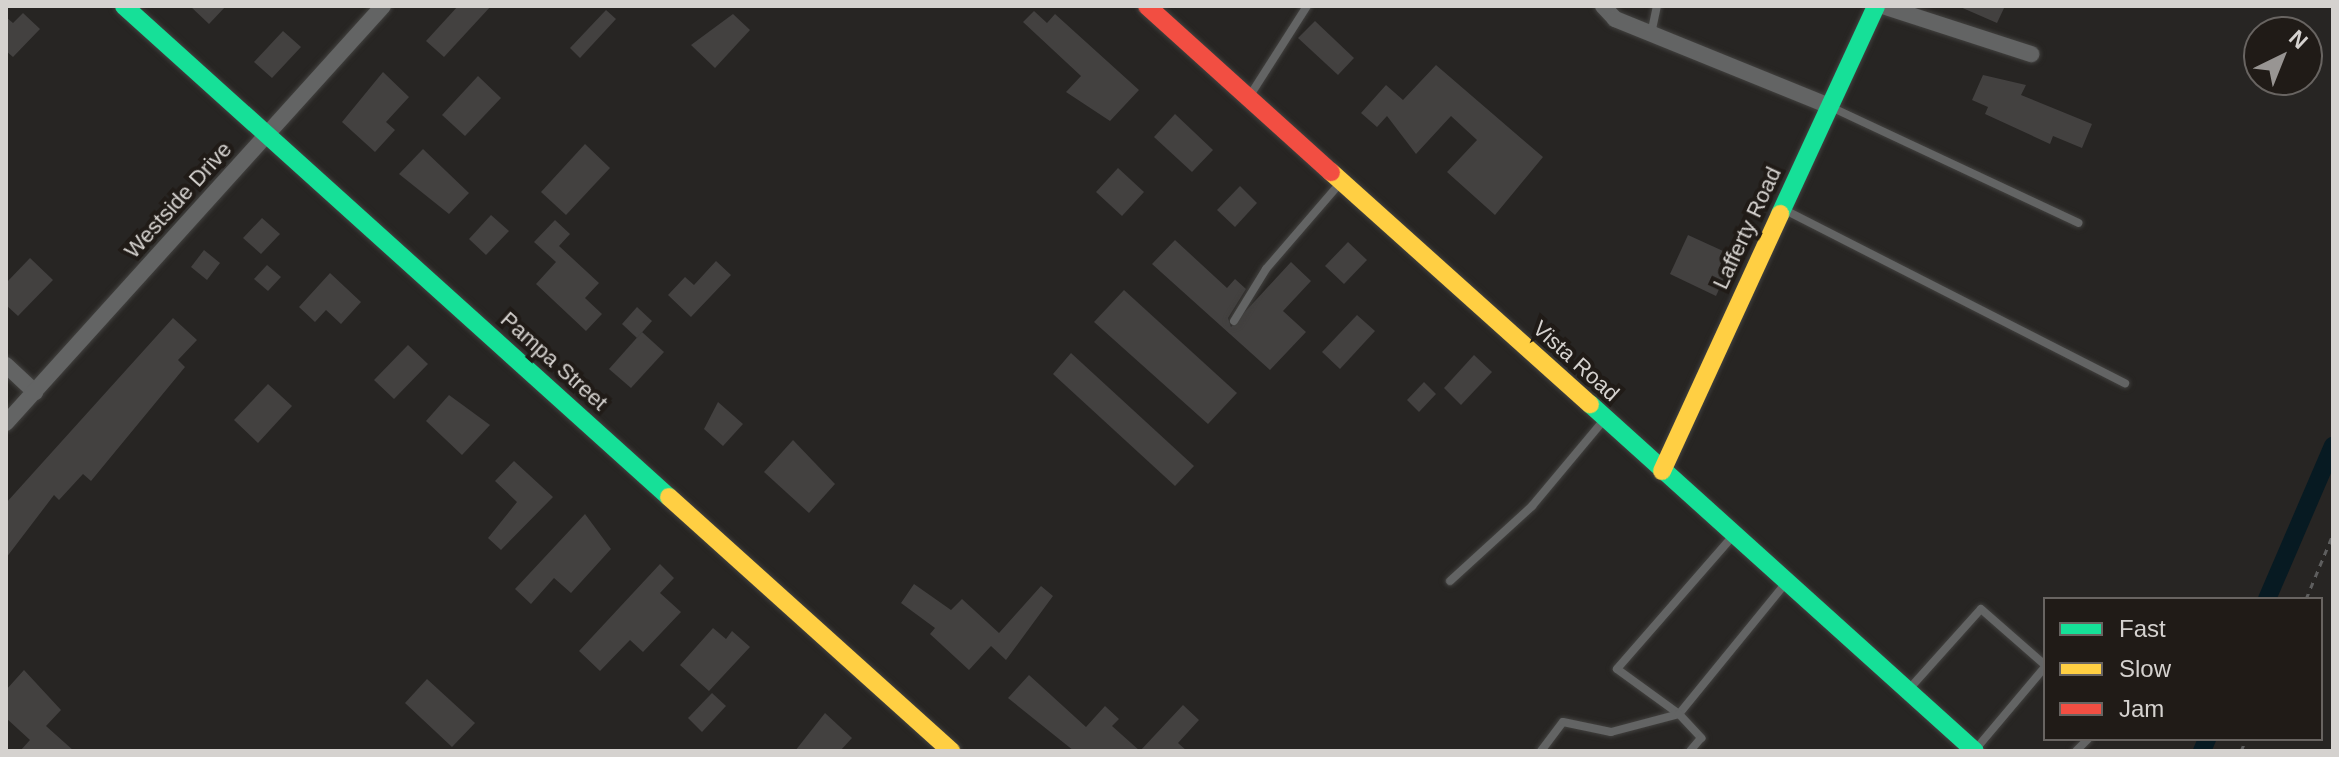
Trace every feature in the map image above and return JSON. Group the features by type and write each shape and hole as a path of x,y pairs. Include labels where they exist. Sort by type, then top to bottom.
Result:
{"street":[{"name":"Pampa Street","path":"124,6 951,751"},
{"name":"Westside Drive","path":"6,423 383,6"},
{"name":"Vista Road","path":"1147,6 1974,751"},
{"path":"1603,6 1651,34 1829,106"},
{"name":"Lafferty Road","path":"1662,471 1876,6"},
{"path":"1883,6 2031,54"},
{"path":"6,365 35,392"}],"lane":[{"path":"1249,98 1307,6"},
{"path":"1651,34 1657,6"},
{"path":"1829,106 2078,223"},
{"path":"1234,321 1266,269 1341,181"},
{"path":"1782,209 2125,383"},
{"path":"1450,581 1532,506 1605,419"},
{"path":"1690,751 1701,738 1679,714 1616,664 1733,535"},
{"path":"1541,751 1563,722 1611,732 1679,714 1786,583"},
{"path":"1907,691 1981,609 2043,664"},
{"path":"1974,751 2043,668"}],"path":[{"path":"2307,597 2333,534"}],"building":[{"path":"190,6 226,6 209,24"},
{"path":"458,6 491,6 444,57 426,41"},
{"path":"1958,6 2005,6 1997,23"},
{"path":"606,10 616,19 580,58 570,48"},
{"path":"1034,11 1047,23 1055,14 1139,90 1110,121 1066,92 1081,76 1023,22"},
{"path":"23,13 40,29 13,57 6,51 6,17 13,23"},
{"path":"733,14 750,30 715,68 691,45"},
{"path":"1315,21 1354,58 1338,75 1298,38"},
{"path":"283,31 301,47 272,78 254,62"},
{"path":"1436,65 1543,157 1495,215 1447,172 1477,140 1451,116 1416,154 1387,116 1377,127 1361,113 1386,85 1403,100"},
{"path":"383,72 409,97 386,122 395,130 375,152 342,122"},
{"path":"1983,75 2026,85 2021,95 2092,124 2082,148 2053,136 2050,144 1985,114 1988,107 1972,100"},
{"path":"478,76 501,98 465,136 442,115"},
{"path":"1175,114 1213,150 1192,172 1154,137"},
{"path":"585,144 610,168 566,215 541,192"},
{"path":"423,149 469,193 449,214 399,174"},
{"path":"1118,168 1144,192 1122,216 1096,192"},
{"path":"1240,186 1257,203 1235,227 1217,210"},
{"path":"491,215 509,231 486,255 469,239"},
{"path":"262,218 280,234 261,254 243,238"},
{"path":"555,220 570,234 559,246 599,283 585,298 602,314 586,331 536,284 556,262 534,242"},
{"path":"1688,235 1734,256 1716,296 1670,274"},
{"path":"1175,240 1227,288 1235,279 1246,289 1228,318 1231,327 1291,262 1311,281 1283,311 1306,332 1270,370 1152,264"},
{"path":"1348,242 1367,260 1344,284 1325,266"},
{"path":"204,250 220,263 207,280 191,267"},
{"path":"30,258 53,280 18,316 6,305 6,283"},
{"path":"716,261 731,275 691,317 668,295 685,277 694,285"},
{"path":"267,265 281,277 268,291 254,279"},
{"path":"330,273 361,302 341,324 326,310 315,322 299,307"},
{"path":"1124,290 1237,393 1208,424 1094,322"},
{"path":"637,307 652,321 637,338 622,324"},
{"path":"1357,315 1375,331 1340,369 1322,352"},
{"path":"173,318 197,340 178,360 185,367 91,481 83,474 59,500 54,495 6,558 6,503"},
{"path":"642,332 664,352 631,388 609,369"},
{"path":"408,345 428,364 394,399 374,380"},
{"path":"1071,353 1194,466 1175,486 1053,374"},
{"path":"1474,355 1492,372 1461,405 1444,388"},
{"path":"1424,382 1436,394 1419,412 1407,400"},
{"path":"268,384 292,406 258,443 234,420"},
{"path":"449,395 490,425 462,455 426,421"},
{"path":"718,402 743,424 723,446 704,429"},
{"path":"793,440 835,484 809,513 764,472"},
{"path":"514,461 553,497 501,550 488,538 517,502 495,481"},
{"path":"585,514 611,549 571,593 554,578 531,604 515,589"},
{"path":"660,564 674,578 660,593 681,612 643,652 630,640 600,671 579,651"},
{"path":"914,584 951,610 962,599 999,633 1041,586 1053,596 1006,660 991,646 969,670 930,634 935,628 901,603"},
{"path":"713,628 726,639 732,631 750,647 709,691 680,665"},
{"path":"24,670 61,710 46,726 74,751 20,751 30,740 6,718 6,690"},
{"path":"1029,675 1086,727 1105,706 1119,719 1112,726 1140,751 1074,751 1008,698"},
{"path":"427,679 475,723 452,747 405,703"},
{"path":"712,693 726,706 702,732 688,718"},
{"path":"1183,705 1199,720 1178,743 1187,751 1140,751"},
{"path":"825,713 852,738 840,751 795,751"}],"waterway":[{"path":"2268,597 2333,446"},
{"path":"2202,751 2206,741"}],"traffic: fast":[{"path":"124,6 669,497"},
{"path":"1780,214 1876,6"},
{"path":"1590,404 1975,751"}],"traffic: slow":[{"path":"1331,172 1590,404"},
{"path":"1662,471 1780,214"},
{"path":"669,497 951,751"}],"traffic: jam":[{"path":"1147,6 1331,172"}]}
